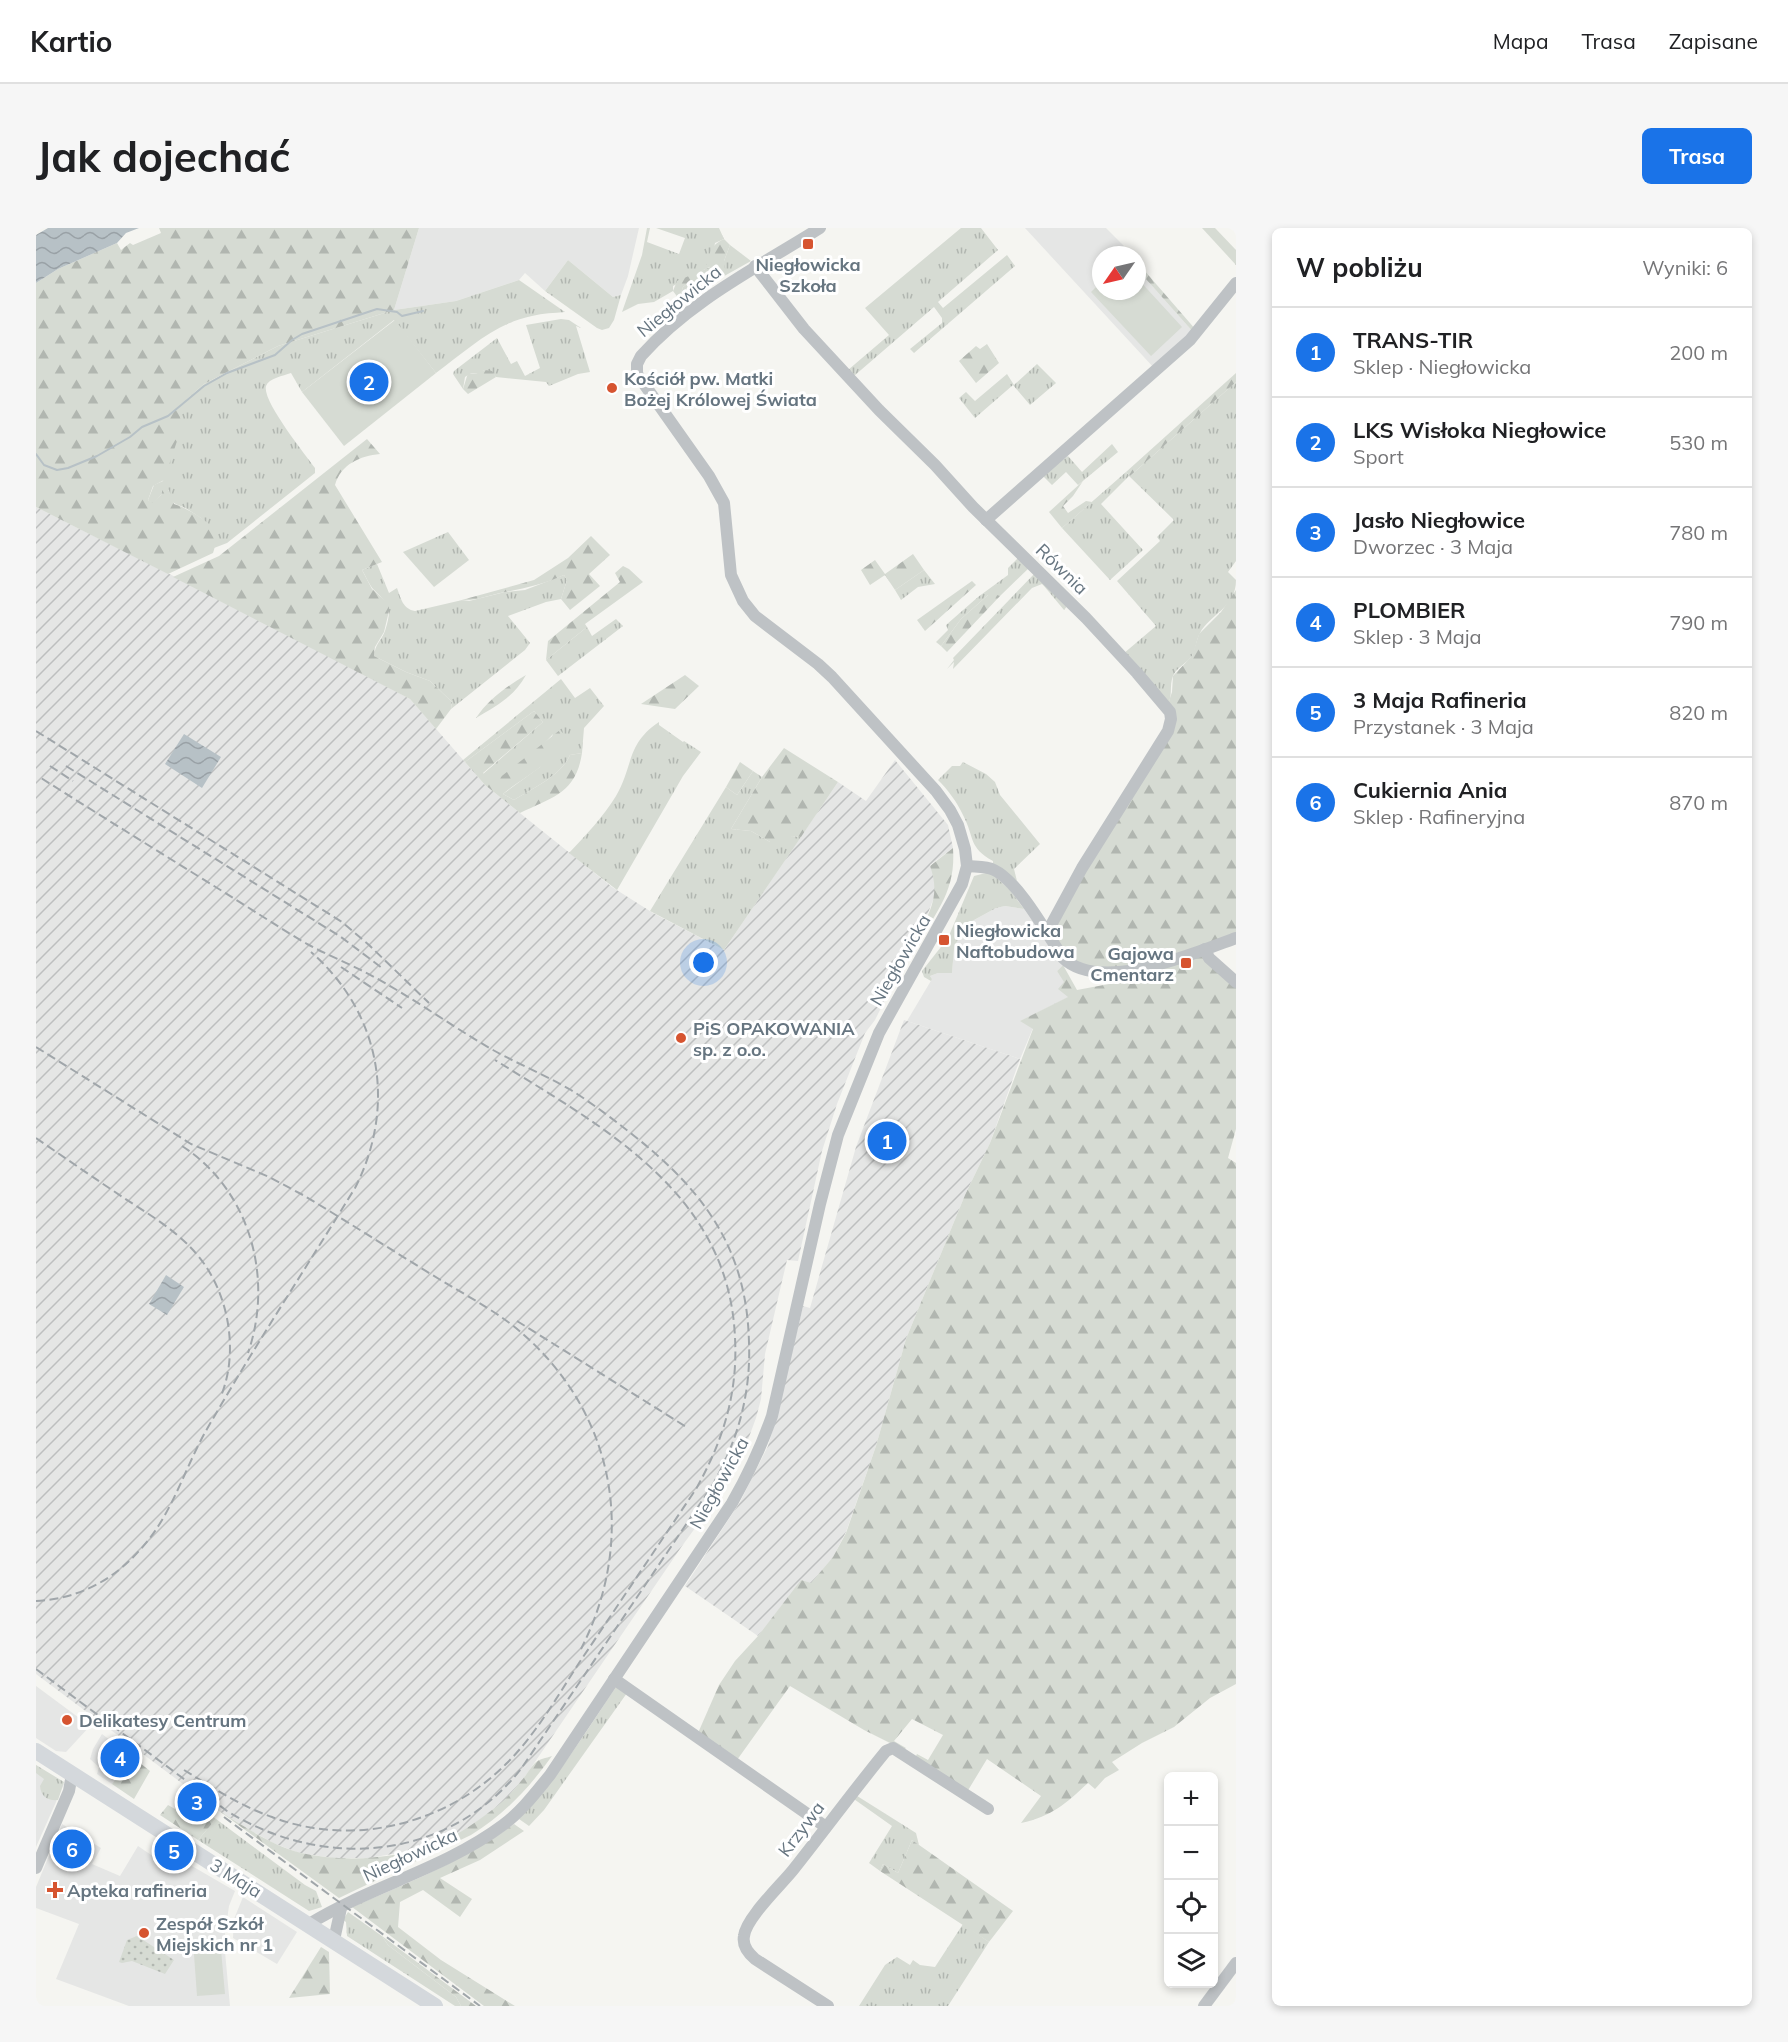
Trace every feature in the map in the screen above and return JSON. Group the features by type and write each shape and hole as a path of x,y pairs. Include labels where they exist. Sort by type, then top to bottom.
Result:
{"main road":[{"name":"3 Maja","path":"36,1751 435,2006"}],"street":[{"name":"Niegłowicka","path":"309,1924 380,1888 456,1855 504,1824 523,1808 550,1774 732,1503 763,1443 774,1405 838,1135 879,1033 962,884 967,866 965,849 958,825 936,791 825,670 746,606 731,574 724,503 709,476 637,374 637,364 645,352 701,302 755,266 820,228"},
{"name":"Równia","path":"755,266 804,329 986,520 1086,618 1163,702 1171,716 1168,731 1086,861 1050,927 1045,931"},
{"path":"986,520 1190,340 1236,283"},
{"path":"967,866 990,868 1006,878 1066,960 1078,968 1094,971 1134,969 1236,938"},
{"path":"1205,949 1209,958 1236,982"},
{"path":"615,1679 826,1827"},
{"name":"Krzywa","path":"828,2006 755,1959 743,1941 745,1931 890,1748 898,1750 988,1809"},
{"path":"36,1868 69,1791 72,1774"},
{"path":"334,1940 341,1908"},
{"path":"1204,2006 1236,1963"}],"shaded area":[{"path":"419,228 639,228 628,276 621,295 613,297 568,260 545,291 525,273 519,280 456,301 394,310"},
{"path":"1025,228 1106,228 1124,246 1092,246 1092,300 1146,300 1146,279 1194,333 1155,369"},
{"path":"36,507 285,632 410,699 485,785 612,887 653,913 724,950 838,782 866,801 895,760 948,825 953,848 930,865 935,879 935,895 928,913 875,1020 865,1033 837,1104 822,1151 798,1261 787,1260 765,1354 761,1399 742,1456 728,1483 682,1546 522,1781 502,1803 466,1830 441,1842 410,1851 369,1858 333,1858 299,1853 273,1843 215,1808 36,1674"},
{"path":"1005,906 1024,909 1063,965 1057,971 1065,981 1069,997 1021,1021 1033,1028 1020,1059 907,1021 932,979 930,976 938,973 952,973 954,949 963,926 996,908"},
{"path":"904,1020 1020,1059 990,1143 965,1195 906,1339 876,1446 846,1532 833,1557 811,1584 801,1581 758,1636 685,1586 740,1502 768,1446 803,1306 810,1308 856,1147"},
{"path":"36,1686 90,1726 66,1752 56,1751 36,1738"},
{"path":"102,1734 140,1763 133,1770 122,1771 112,1784 97,1774 99,1767 90,1759"},
{"path":"36,1765 64,1784 36,1847"},
{"name":"Zespół Szkół Miejskich nr 1","path":"62,1824 101,1848 92,1864 120,1876 138,1846 179,1874 185,1862 235,1891 229,1906 224,1941 230,2006 129,2006 56,1979 79,1924 36,1908 36,1887"},
{"path":"243,1897 297,1932 277,1964 233,1938 234,1919"}],"green space":[{"path":"159,228 419,228 394,310 278,346 204,384 178,407 182,426 164,480 153,486 148,500 153,503 161,495 163,488 167,486 174,504 209,524 215,533 216,540 213,553 168,574 36,507 36,283 58,269 117,243 121,250 130,243 133,245 161,233"},
{"path":"647,228 650,228 647,242 679,254 685,238 656,228 719,228 724,239 715,243 711,266 673,286 673,291 654,302 638,304 622,312 642,255"},
{"path":"961,228 981,228 998,250 938,302 943,308 1007,255 1015,266 914,353 910,349 942,323 942,318 934,307 854,376 848,370 889,335 865,308"},
{"path":"1202,228 1215,228 1236,250 1236,265"},
{"path":"724,239 730,245 724,261 725,269 700,282 687,284 683,287 679,299 673,291 677,281 710,267 706,264 710,252 717,243"},
{"path":"730,245 751,261 710,284 688,301 679,299 683,287 700,282 724,261"},
{"path":"568,260 613,297 621,295 614,320 609,328 602,330 597,328 545,291"},
{"path":"1146,272 1196,330 1194,333 1146,279"},
{"path":"519,280 565,312 536,315 493,331 436,373 394,320 302,392 291,373 270,381 266,386 271,403 285,427 315,468 315,473 227,543 214,548 213,534 208,524 174,503 169,490 162,491 153,504 148,500 154,485 163,481 178,407 204,384 278,346 394,310 456,301"},
{"path":"1146,288 1182,327 1151,356 1098,300 1146,300"},
{"path":"561,319 569,320 581,328 576,326 590,372 578,374 549,386 546,382 496,377 492,372 484,370 465,377 463,389 453,374 497,338 511,364 517,361 525,376 540,368 526,325"},
{"path":"395,320 436,373 344,446 302,392"},
{"path":"987,344 999,363 976,383 959,361 976,346 980,349"},
{"path":"1037,364 1056,383 1030,405 1013,385 975,418 959,398 966,392 975,401 1007,374 1014,385"},
{"path":"485,370 492,371 496,377 468,394 463,389 468,373 477,374"},
{"path":"1236,373 1236,382 1130,476 1126,472"},
{"path":"1236,382 1236,561 1228,572 1236,580 1235,590 1227,604 1204,626 1192,656 1174,673 1168,704 1123,654 1156,626 1117,581 1160,541 1157,537 1174,520 1129,476 1101,504 1143,550 1110,580 1062,528 1126,472 1130,476"},
{"path":"367,439 380,454 352,462 342,472 335,485 382,562 362,570 372,589 389,604 384,632 375,647 374,656 430,681 452,702 451,709 436,729 410,699 173,577 219,556"},
{"path":"1112,444 1118,452 1078,485 1066,472 1052,485 1042,475 1068,456 1082,472"},
{"path":"1083,481 1063,506 1068,513 1086,501 1092,502 1062,528 1049,512"},
{"path":"448,532 469,560 434,587 403,552"},
{"path":"591,536 610,555 589,574 600,586 570,610 561,599 567,580 564,575 528,587 458,601 534,580 568,558"},
{"path":"913,554 924,570 895,590 885,575 870,585 861,570 875,560 885,574"},
{"path":"1019,557 1030,567 1000,596 988,595 961,619 941,646 936,642 948,630 946,625 1008,575 1008,568"},
{"path":"377,564 389,593 397,588 405,606 415,611 525,590 564,575 567,580 561,599 508,616 530,643 525,650 451,709 452,702 430,681 374,656 385,631 389,612 386,604 372,588 362,570"},
{"path":"623,566 643,582 585,624 587,627 546,660 548,641 620,582 615,573"},
{"path":"924,570 935,584 918,587 901,600 895,590"},
{"path":"1036,572 1068,605 1064,610 1042,584 1032,588 953,669 954,662 947,669 954,660 953,658"},
{"path":"972,581 976,585 925,631 917,620"},
{"path":"1236,590 1236,933 1177,954 1132,965 1090,966 1073,960 1063,951 1049,931 1167,737 1168,704 1172,692 1173,676 1192,656 1199,634 1221,612"},
{"path":"988,595 1000,596 947,652 941,646 961,619"},
{"path":"616,619 623,626 558,676 546,660 587,627 592,636"},
{"path":"526,675 510,695 476,718 498,694"},
{"path":"685,675 699,686 675,709 641,704"},
{"path":"561,679 575,698 590,688 604,706 584,728 582,753 570,755 553,775 514,800 503,794 540,767 553,734 542,746 493,784 483,774 543,722 534,711 465,762 463,760"},
{"path":"534,711 543,722 483,773 493,783 560,730 563,733 561,743 556,752 539,768 503,794 514,800 553,775 570,755 582,753 574,777 561,792 520,813 485,785 465,762"},
{"path":"659,722 659,725 701,752 683,776 617,890 569,853 611,804 622,785 641,738"},
{"path":"784,748 838,782 801,837 792,836 783,844 770,842 751,831 731,829 762,777"},
{"path":"740,762 753,771 737,795 726,787"},
{"path":"963,762 986,774 995,782 1000,795 1040,844 1014,869 1017,881 979,851 958,805 938,780 952,766 960,766"},
{"path":"753,771 762,777 731,829 751,831 770,842 792,836 801,837 724,950 650,911 726,787 737,795"},
{"path":"953,848 949,888 918,944 912,946 934,898 930,866"},
{"path":"990,872 1010,890 1024,909 1005,906 996,908 963,926 954,949 952,973 938,973 930,976 931,981 924,977 922,971 948,938 974,876"},
{"path":"1201,956 1236,985 1236,1129 1228,1158 1236,1163 1236,1684 1210,1698 1174,1727 1112,1762 1119,1770 1105,1778 1095,1789 1088,1783 1050,1813 1021,1823 1041,1796 987,1759 967,1792 915,1758 917,1754 928,1760 943,1735 912,1719 894,1741 906,1748 904,1750 864,1730 790,1686 737,1760 698,1733 719,1685 735,1661 758,1636 801,1580 811,1583 833,1557 846,1533 876,1446 906,1339 965,1195 990,1143 1033,1029 1020,1021 1068,997 1058,989 1064,982 1057,971 1063,965 1077,990 1157,975 1155,968"},
{"path":"616,1687 627,1693 544,1810 529,1826 519,1819 558,1772"},
{"path":"552,1756 516,1800 471,1835 339,1898 215,1808 267,1840 301,1853 336,1858 390,1856 425,1848 461,1832 504,1800 533,1765"},
{"path":"140,1763 150,1771 134,1799 112,1784 122,1771 133,1770"},
{"path":"36,1765 64,1782 58,1800 51,1800 43,1796 40,1786 44,1779 36,1773"},
{"path":"854,1794 916,1833 919,1845 912,1840 898,1873 883,1864 880,1871 869,1863 892,1826 851,1797"},
{"path":"185,1796 216,1819 198,1840 160,1815 168,1805 175,1809"},
{"path":"216,1819 316,1891 322,1907 309,1911 198,1840"},
{"path":"514,1824 524,1831 480,1860 440,1878 472,1899 460,1917 423,1890 400,1902 398,1927 441,1960 515,2006 484,2006 352,1907 456,1860"},
{"path":"912,1840 1013,1911 989,1942 880,1871 883,1864 898,1873"},
{"path":"161,1846 185,1861 179,1874 155,1857"},
{"path":"348,1912 382,1936 388,1945 456,1997 461,2006 455,2006 347,1936 346,1922 343,1920"},
{"path":"963,1924 989,1942 948,2006 859,2006 885,1965 897,1957 910,1965 913,1960 920,1965 935,1967"},
{"path":"137,1936 174,1960 165,1974 132,1961 119,1962 127,1940"},
{"path":"382,1936 476,2006 461,2006 456,1997 388,1945"},
{"path":"220,1939 225,1994 197,1996 193,1941"},
{"path":"321,1947 329,1952 330,1994 289,1998"}],"water":[{"path":"48,228 139,228 126,233 117,243 58,269 36,283 36,235"},
{"path":"184,734 221,757 202,788 165,764"},
{"path":"166,1275 184,1287 167,1315 149,1304"}],"waterway":[{"path":"36,454 44,465 57,470 68,468 97,456 130,437 142,427 168,416 204,386 227,373 275,355 302,334 377,309 397,312 402,316 423,311"}],"railway":[{"path":"36,731 342,922 429,1003"},
{"path":"50,766 73,781"},
{"path":"66,766 341,937 382,968"},
{"path":"36,1669 227,1811 264,1830 304,1843 343,1848 383,1847 421,1839 458,1823 491,1800 521,1769 720,1472 740,1419 745,1400 749,1362 746,1309 740,1279 717,1225 681,1178 633,1135 571,1090 493,1050 376,978 307,944 41,778"},
{"path":"36,1601 66,1597 93,1586 129,1562 150,1537 169,1508 199,1444 225,1398 355,1188 368,1157 376,1125 378,1093 375,1062 367,1032 353,1003 335,976 311,952"},
{"path":"341,967 402,1008"},
{"path":"36,1047 191,1144 269,1177 303,1195 482,1305 523,1334 554,1367 579,1402 597,1441 608,1481 612,1523 609,1565 598,1607 581,1649"},
{"path":"184,1770 260,1813 303,1826 334,1830 366,1830 397,1824 428,1815 456,1802 483,1784 507,1763 537,1728 696,1489 714,1453 731,1397 735,1338 727,1287 710,1243 685,1204 654,1170 578,1112 495,1060"},
{"path":"36,1138 164,1224 199,1257 218,1288 228,1324 229,1361 221,1396"},
{"path":"182,1146 205,1164 225,1186 240,1211 250,1238 256,1266 258,1295 255,1324 248,1353"},
{"path":"517,1321 688,1428"},
{"path":"224,1817 480,2006"}],"place":[{"name":"Niegłowicka Szkoła","path":"808,244"},
{"name":"LKS Wisłoka Niegłowice","path":"369,382"},
{"name":"Kościół pw. Matki Bożej Królowej Świata","path":"612,388"},
{"name":"Niegłowicka Naftobudowa","path":"944,940"},
{"name":"Gajowa Cmentarz","path":"1186,963"},
{"name":"PiS OPAKOWANIA sp. z o.o.","path":"681,1038"},
{"name":"TRANS-TIR","path":"887,1141"},
{"name":"Delikatesy Centrum","path":"67,1720"},
{"name":"PLOMBIER","path":"120,1758"},
{"name":"Jasło Niegłowice","path":"197,1802"},
{"name":"Cukiernia Ania","path":"72,1849"},
{"name":"3 Maja Rafineria","path":"174,1851"},
{"name":"Apteka rafineria","path":"55,1890"},
{"name":"Zespół Szkół Miejskich nr 1","path":"144,1933"}]}
